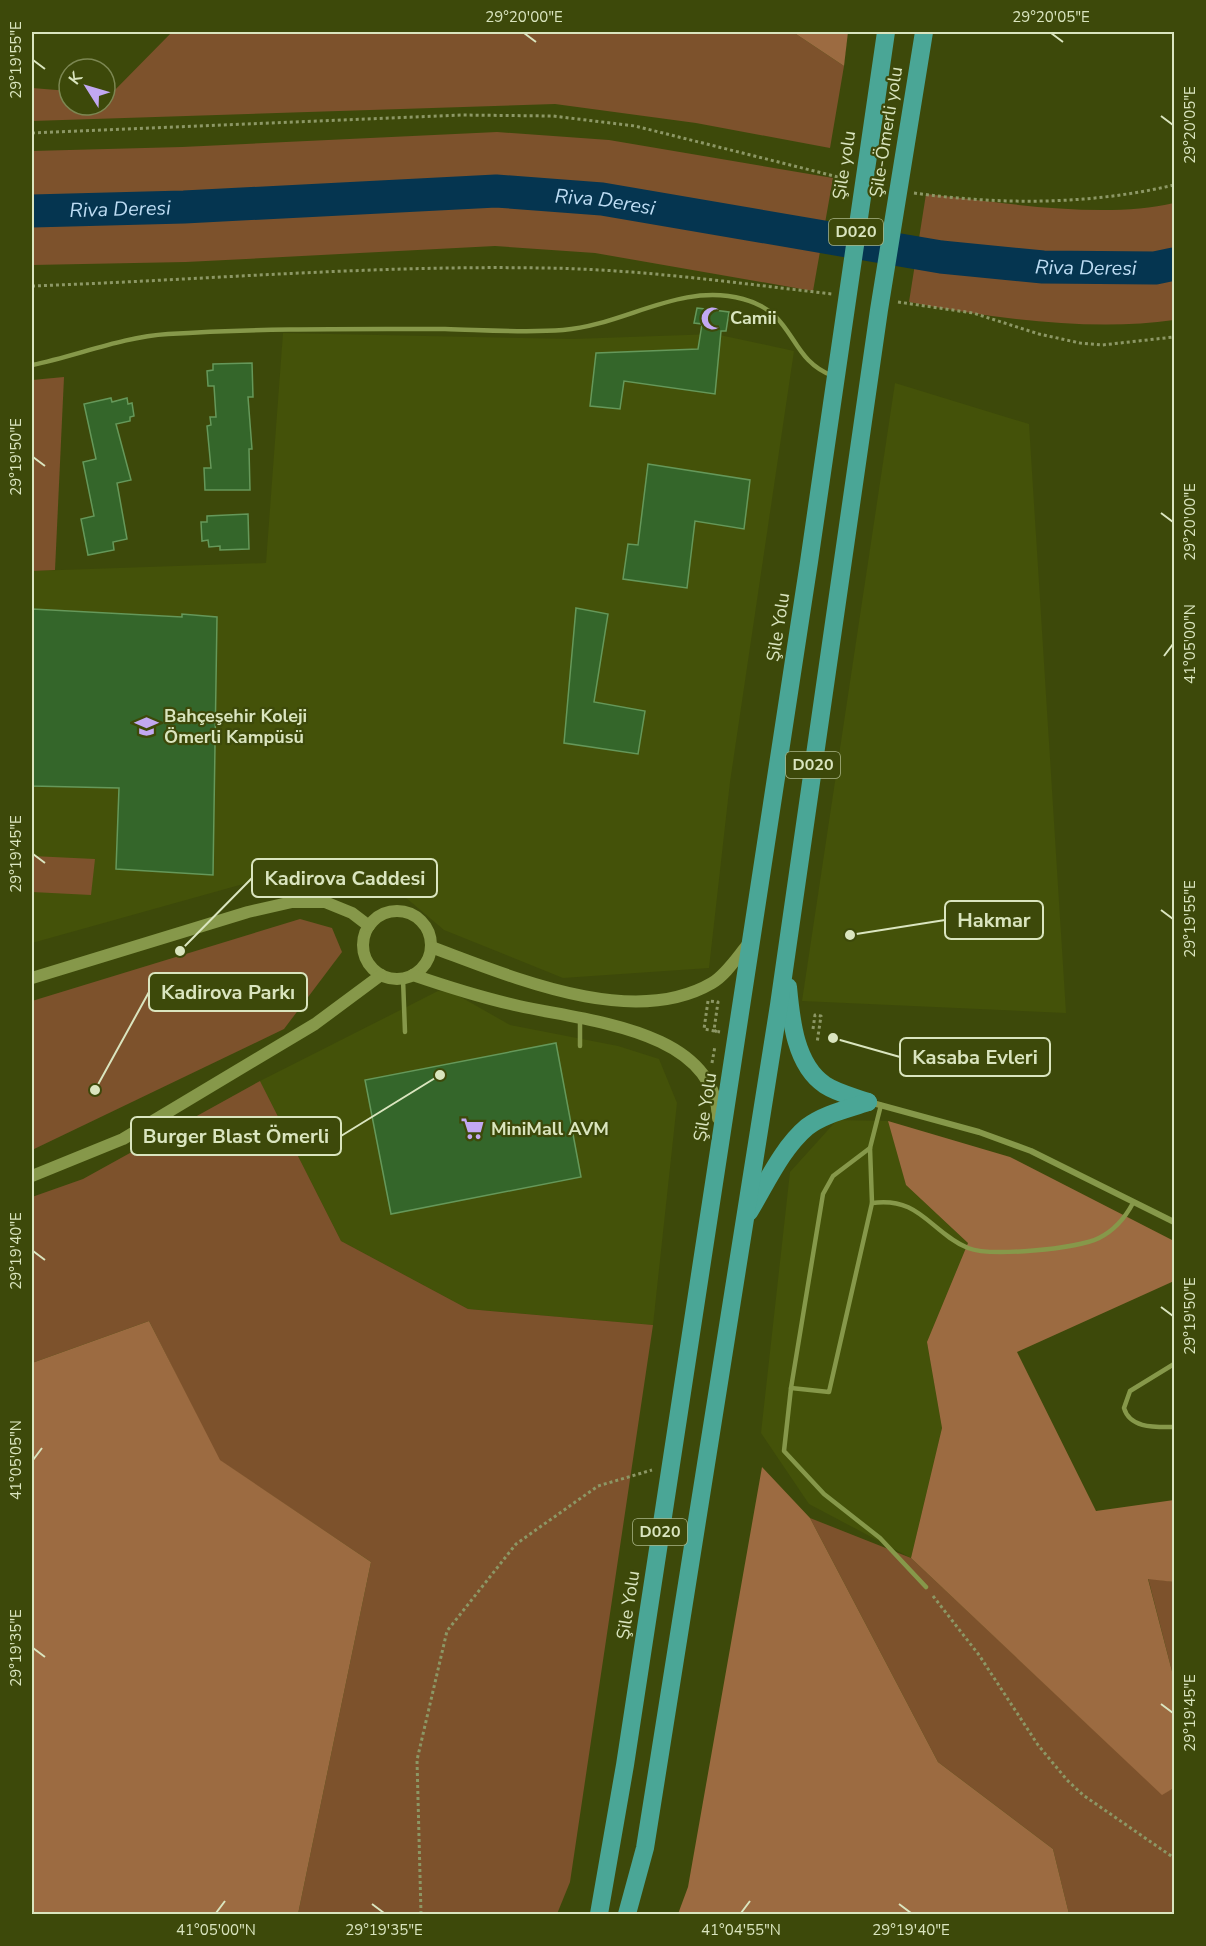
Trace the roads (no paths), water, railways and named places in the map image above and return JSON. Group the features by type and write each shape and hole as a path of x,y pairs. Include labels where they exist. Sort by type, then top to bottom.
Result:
{"highway":[{"name":"Şile yolu","path":"844,300 886,32"},
{"name":"Şile-Ömerli yolu","path":"785,963 884,305 902,163 924,32"},
{"name":"Şile Yolu","path":"599,1914 719,1149 835,377 844,300"},
{"path":"785,963 793,1031 811,1071 824,1085 874,1104"},
{"name":"D020","path":"627,1914 645,1848 785,963"},
{"path":"745,1219 789,1147 808,1126 828,1116 874,1104"}],"street":[{"path":"32,978 249,912 292,902 325,902 352,913 369,926"},
{"path":"408,977 429,958 431,947 425,926 408,912 386,913 369,926 363,948 372,968 381,975 408,977 516,1006 657,1038 683,1055 709,1080 718,1103 719,1149"},
{"path":"431,947 509,976 596,998 643,1001 679,997 713,982 750,943"},
{"path":"32,1176 123,1139 315,1023 381,975"},
{"path":"874,1104 979,1132 1031,1151 1174,1222"}],"lane":[{"path":"32,365 111,344 166,334 317,329 562,330 607,322 676,298 707,295 741,298 768,309 784,322 807,360 835,377"},
{"path":"405,1032 408,977"},
{"path":"580,1019 580,1046"},
{"path":"791,1388 829,1392 872,1203 870,1148 874,1104"},
{"path":"870,1148 840,1169 823,1194 791,1388 784,1451 824,1494 880,1538 926,1587"},
{"path":"872,1203 891,1202 909,1206 961,1244 992,1253 1089,1242 1116,1227 1133,1203"},
{"path":"1174,1364 1130,1391 1124,1408 1129,1418 1138,1424 1174,1426"}],"waterway":[{"name":"Riva Deresi","path":"32,211 184,207 496,191 602,199 941,257 1043,267 1155,268 1174,264"}],"place":[{"name":"Camii","path":"712,318"},
{"name":"Bahçeşehir Koleji Ömerli Kampüsü","path":"146,726"},
{"name":"Hakmar","path":"850,935"},
{"name":"Kadirova Caddesi","path":"180,951"},
{"name":"Kasaba Evleri","path":"833,1038"},
{"name":"Burger Blast Ömerli","path":"440,1075"},
{"name":"Kadirova Parkı","path":"95,1090"},
{"name":"MiniMall AVM","path":"473,1129"}]}
